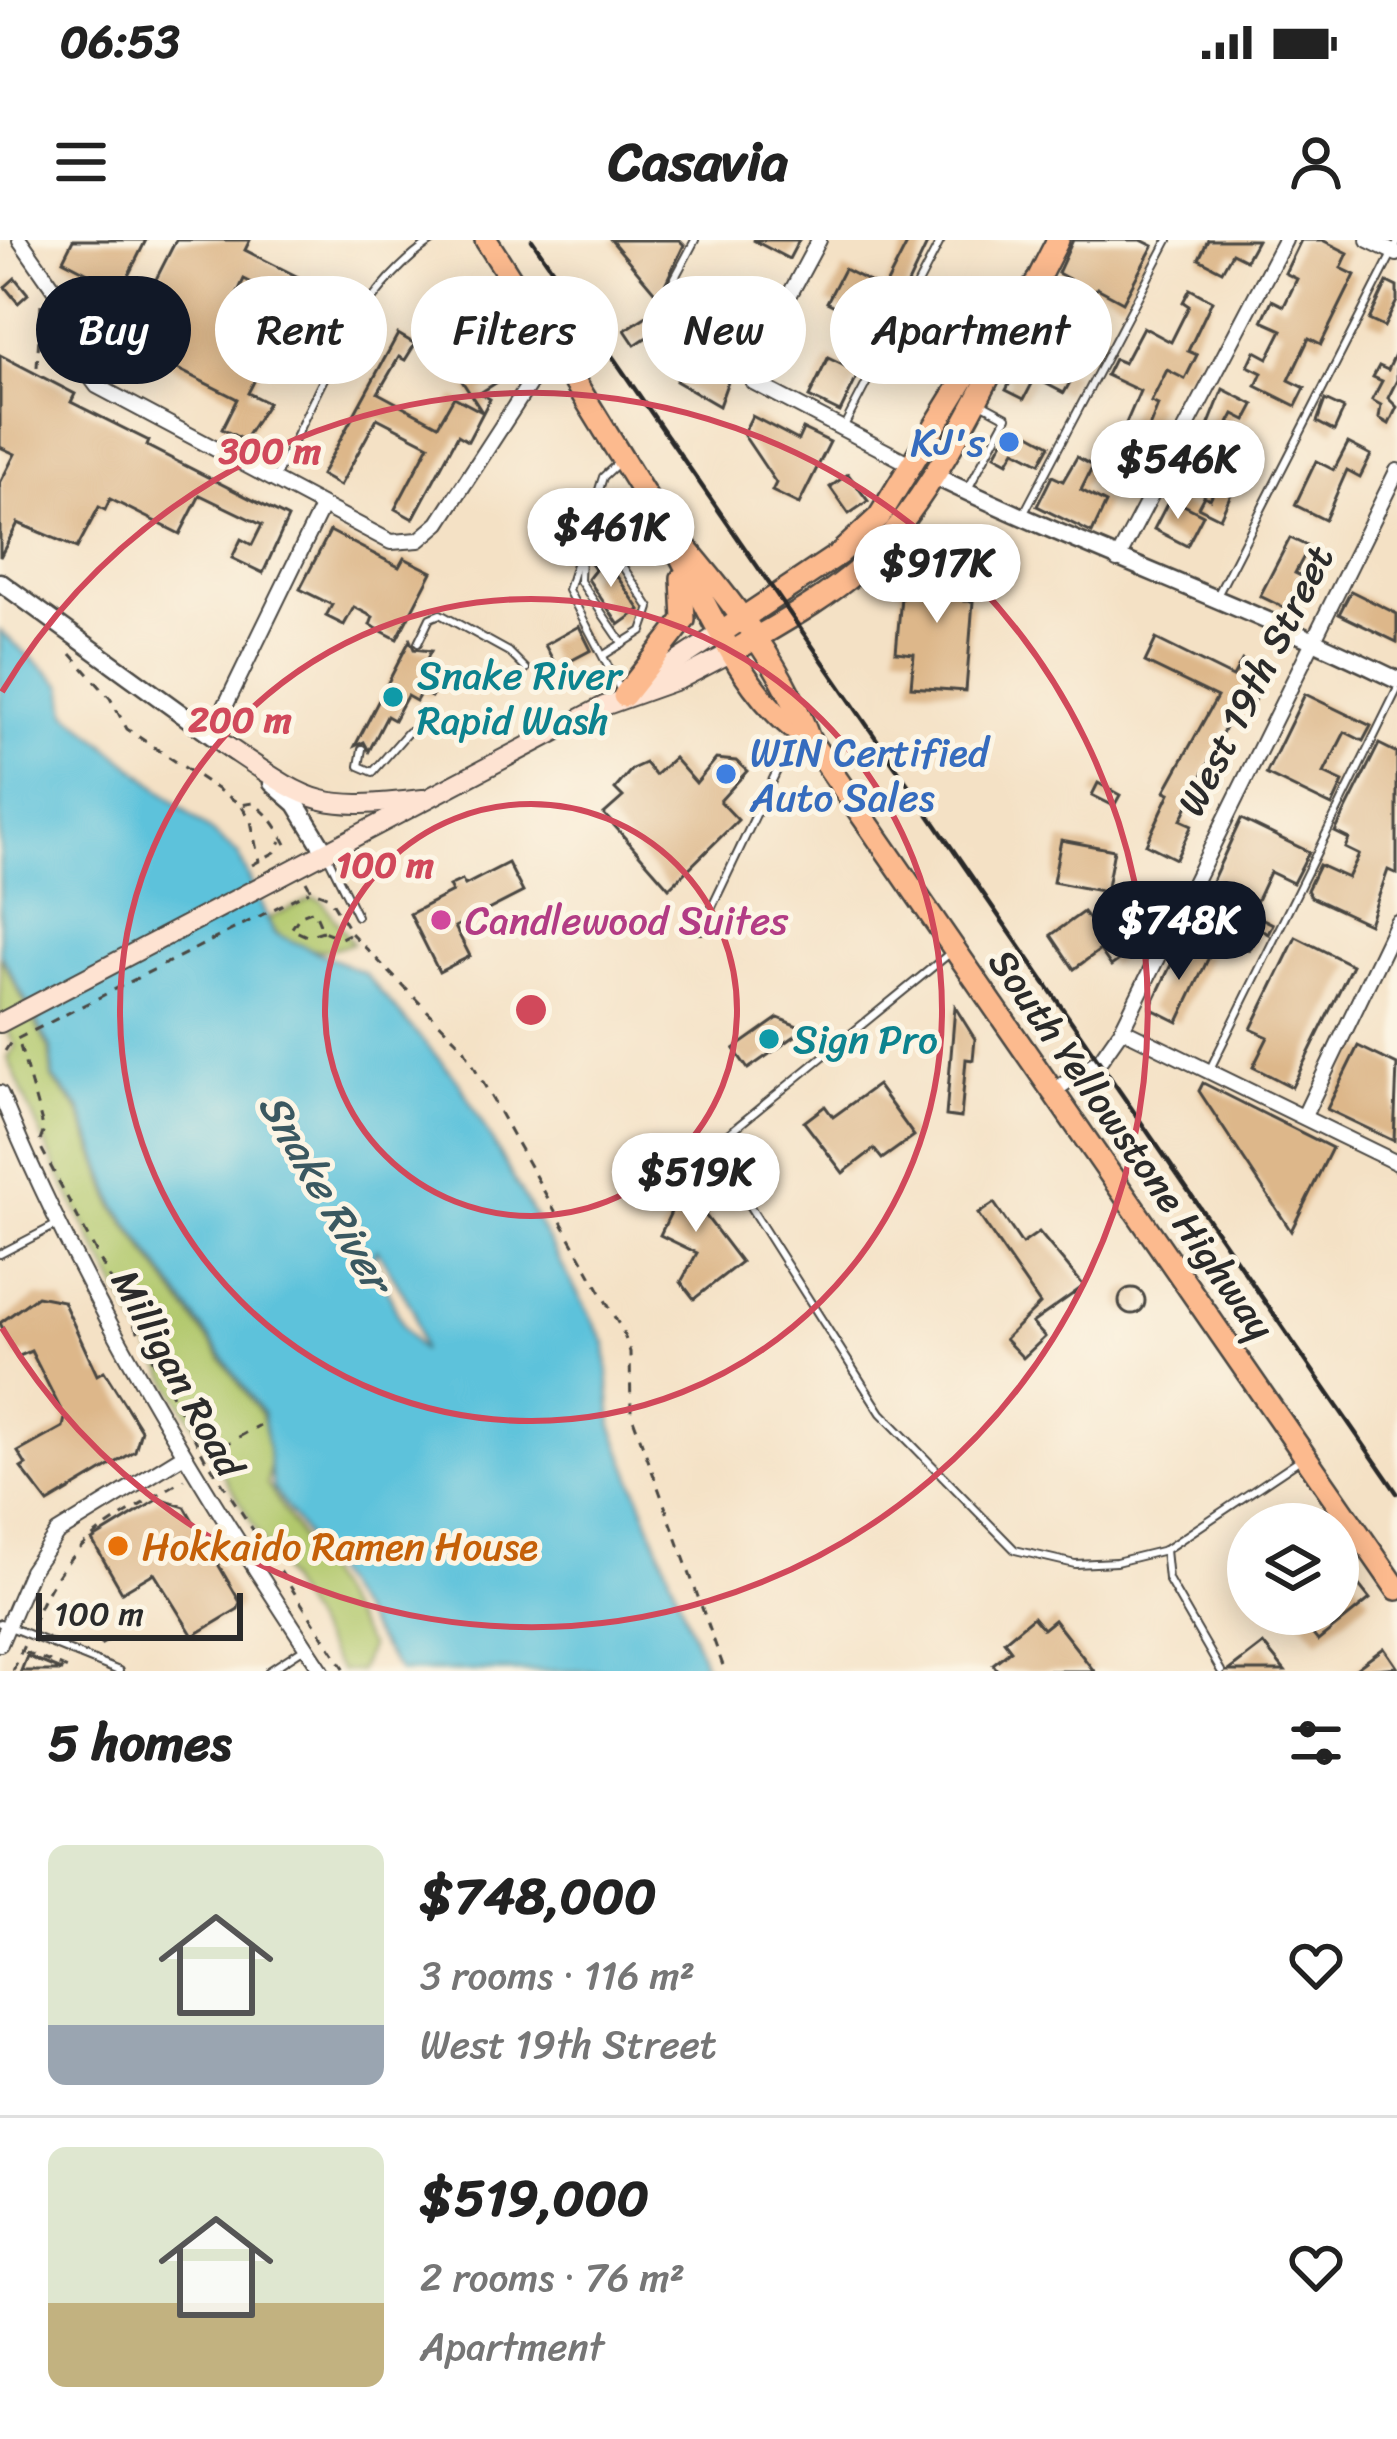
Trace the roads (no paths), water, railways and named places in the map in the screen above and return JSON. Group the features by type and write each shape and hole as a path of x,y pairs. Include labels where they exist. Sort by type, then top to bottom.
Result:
{"main road":[{"name":"South Yellowstone Highway","path":"486,240 508,276"},
{"path":"7,1020 624,697 680,679 839,554 923,471 971,366 1042,240"},
{"path":"738,635 842,583 884,544 923,471 973,399 1058,240"},
{"name":"South Yellowstone Highway","path":"575,384 658,516 704,566 770,705 808,739 1397,1589"},
{"path":"624,697 685,619 683,582 658,516"},
{"path":"225,745 305,797 335,806 434,798"}],"street":[{"path":"20,240 75,319 83,368 97,386 392,542 419,540 439,524 529,384"},
{"path":"819,240 751,368 753,382 766,392 1117,560 1217,595 1397,680"},
{"path":"1117,560 1286,240"},
{"path":"1368,240 1396,250"},
{"name":"West 19th Street","path":"1052,1092 1101,1059 1122,1029 1397,471"},
{"path":"203,729 220,716 322,507"},
{"path":"0,581 225,745 296,804 326,853"},
{"path":"1304,1116 1397,922"},
{"path":"1122,1029 1396,1160"},
{"name":"Milligan Road","path":"0,1093 59,1224 184,1455 322,1671"},
{"path":"0,1644 3,1625 42,1550 57,1533 184,1455"}],"lane":[{"path":"273,482 359,318 384,281 434,240"},
{"path":"675,276 695,240"},
{"path":"841,431 941,240"},
{"path":"1022,516 1168,240"},
{"path":"1217,595 1396,250"},
{"path":"967,490 1006,417 973,399"},
{"path":"621,461 603,477 568,590 624,697"},
{"path":"590,518 650,608 642,631 604,655"},
{"path":"583,538 580,581 623,644"},
{"path":"418,644 430,618 440,614 509,652 526,669"},
{"path":"1210,1069 1397,690"},
{"path":"362,749 358,766 373,772 408,733"},
{"path":"701,929 782,760 808,739"},
{"path":"326,853 357,916"},
{"path":"954,950 712,1147 880,1413 1015,1550 1075,1564 1116,1562 1165,1550 1305,1456"},
{"path":"0,1254 59,1224"},
{"path":"1165,1550 1168,1579 1221,1671"},
{"path":"3,1625 113,1670"},
{"path":"269,1671 306,1646"}],"water":[{"name":"Snake River","path":"0,631 63,685 67,713 238,854 274,933 364,973 459,1082 606,1344 612,1426 707,1671 399,1671 273,1488 263,1414 116,1205 80,1108 53,1078 51,1048 0,952","holes":["377,1249 414,1311 422,1351 404,1328 373,1257"]}],"railway":[{"path":"532,240 1397,1493"}],"place":[{"name":"KJ's","path":"1009,442"},
{"name":"Snake River Rapid Wash","path":"393,697"},
{"name":"WIN Certified Auto Sales","path":"726,774"},
{"name":"Candlewood Suites","path":"441,920"},
{"name":"Sign Pro","path":"769,1039"},
{"name":"Hokkaido Ramen House","path":"118,1546"}]}
